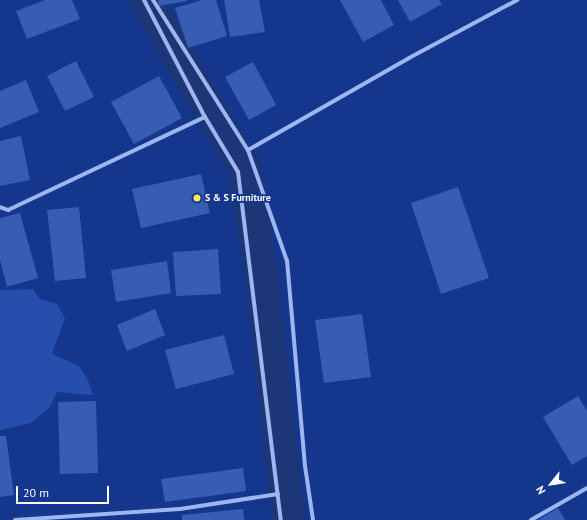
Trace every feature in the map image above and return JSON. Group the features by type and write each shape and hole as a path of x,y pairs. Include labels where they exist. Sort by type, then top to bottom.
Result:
{"street":[{"path":"144,0 205,117 238,172 281,520"},
{"path":"153,0 248,150 287,261 305,466 313,520"},
{"path":"248,150 409,58 517,0"},
{"path":"0,207 8,210 205,117"},
{"path":"531,520 587,488"},
{"path":"15,520 180,508 278,494"}],"shaded area":[{"path":"33,289 40,299 57,304 65,318 52,354 79,366 87,378 93,395 57,392 50,407 31,423 0,430 0,290"}],"building":[{"path":"45,0 72,0 80,19 27,39 16,11"},
{"path":"158,0 187,0 187,1 159,6"},
{"path":"202,0 216,0 227,36 188,48 175,8"},
{"path":"224,0 259,0 265,32 230,37"},
{"path":"340,0 381,0 394,25 363,42"},
{"path":"398,0 439,0 442,4 410,22"},
{"path":"76,61 94,97 65,111 47,76"},
{"path":"253,62 276,105 249,120 225,77"},
{"path":"159,76 182,118 134,144 111,102"},
{"path":"26,80 39,112 0,128 0,91"},
{"path":"21,136 30,180 0,186 0,141"},
{"path":"201,174 210,213 141,228 132,189"},
{"path":"458,187 489,278 441,294 411,203"},
{"path":"79,207 86,278 55,281 47,210"},
{"path":"20,213 38,278 7,287 0,260 0,218"},
{"path":"218,249 221,294 176,296 173,252"},
{"path":"167,261 171,293 116,302 111,270"},
{"path":"155,309 165,335 127,351 117,325"},
{"path":"362,314 371,377 324,383 315,320"},
{"path":"224,335 234,374 176,389 165,350"},
{"path":"578,396 587,411 587,456 572,465 543,417"},
{"path":"96,401 98,473 60,474 58,402"},
{"path":"0,436 6,436 14,495 0,497"},
{"path":"243,468 246,491 165,502 161,479"},
{"path":"558,508 565,520 538,520"},
{"path":"243,509 244,520 182,520 182,515"}],"waterway":[{"path":"145,0 244,168 262,285 288,520"}],"place":[{"name":"S & S Furniture","path":"197,198"}]}
